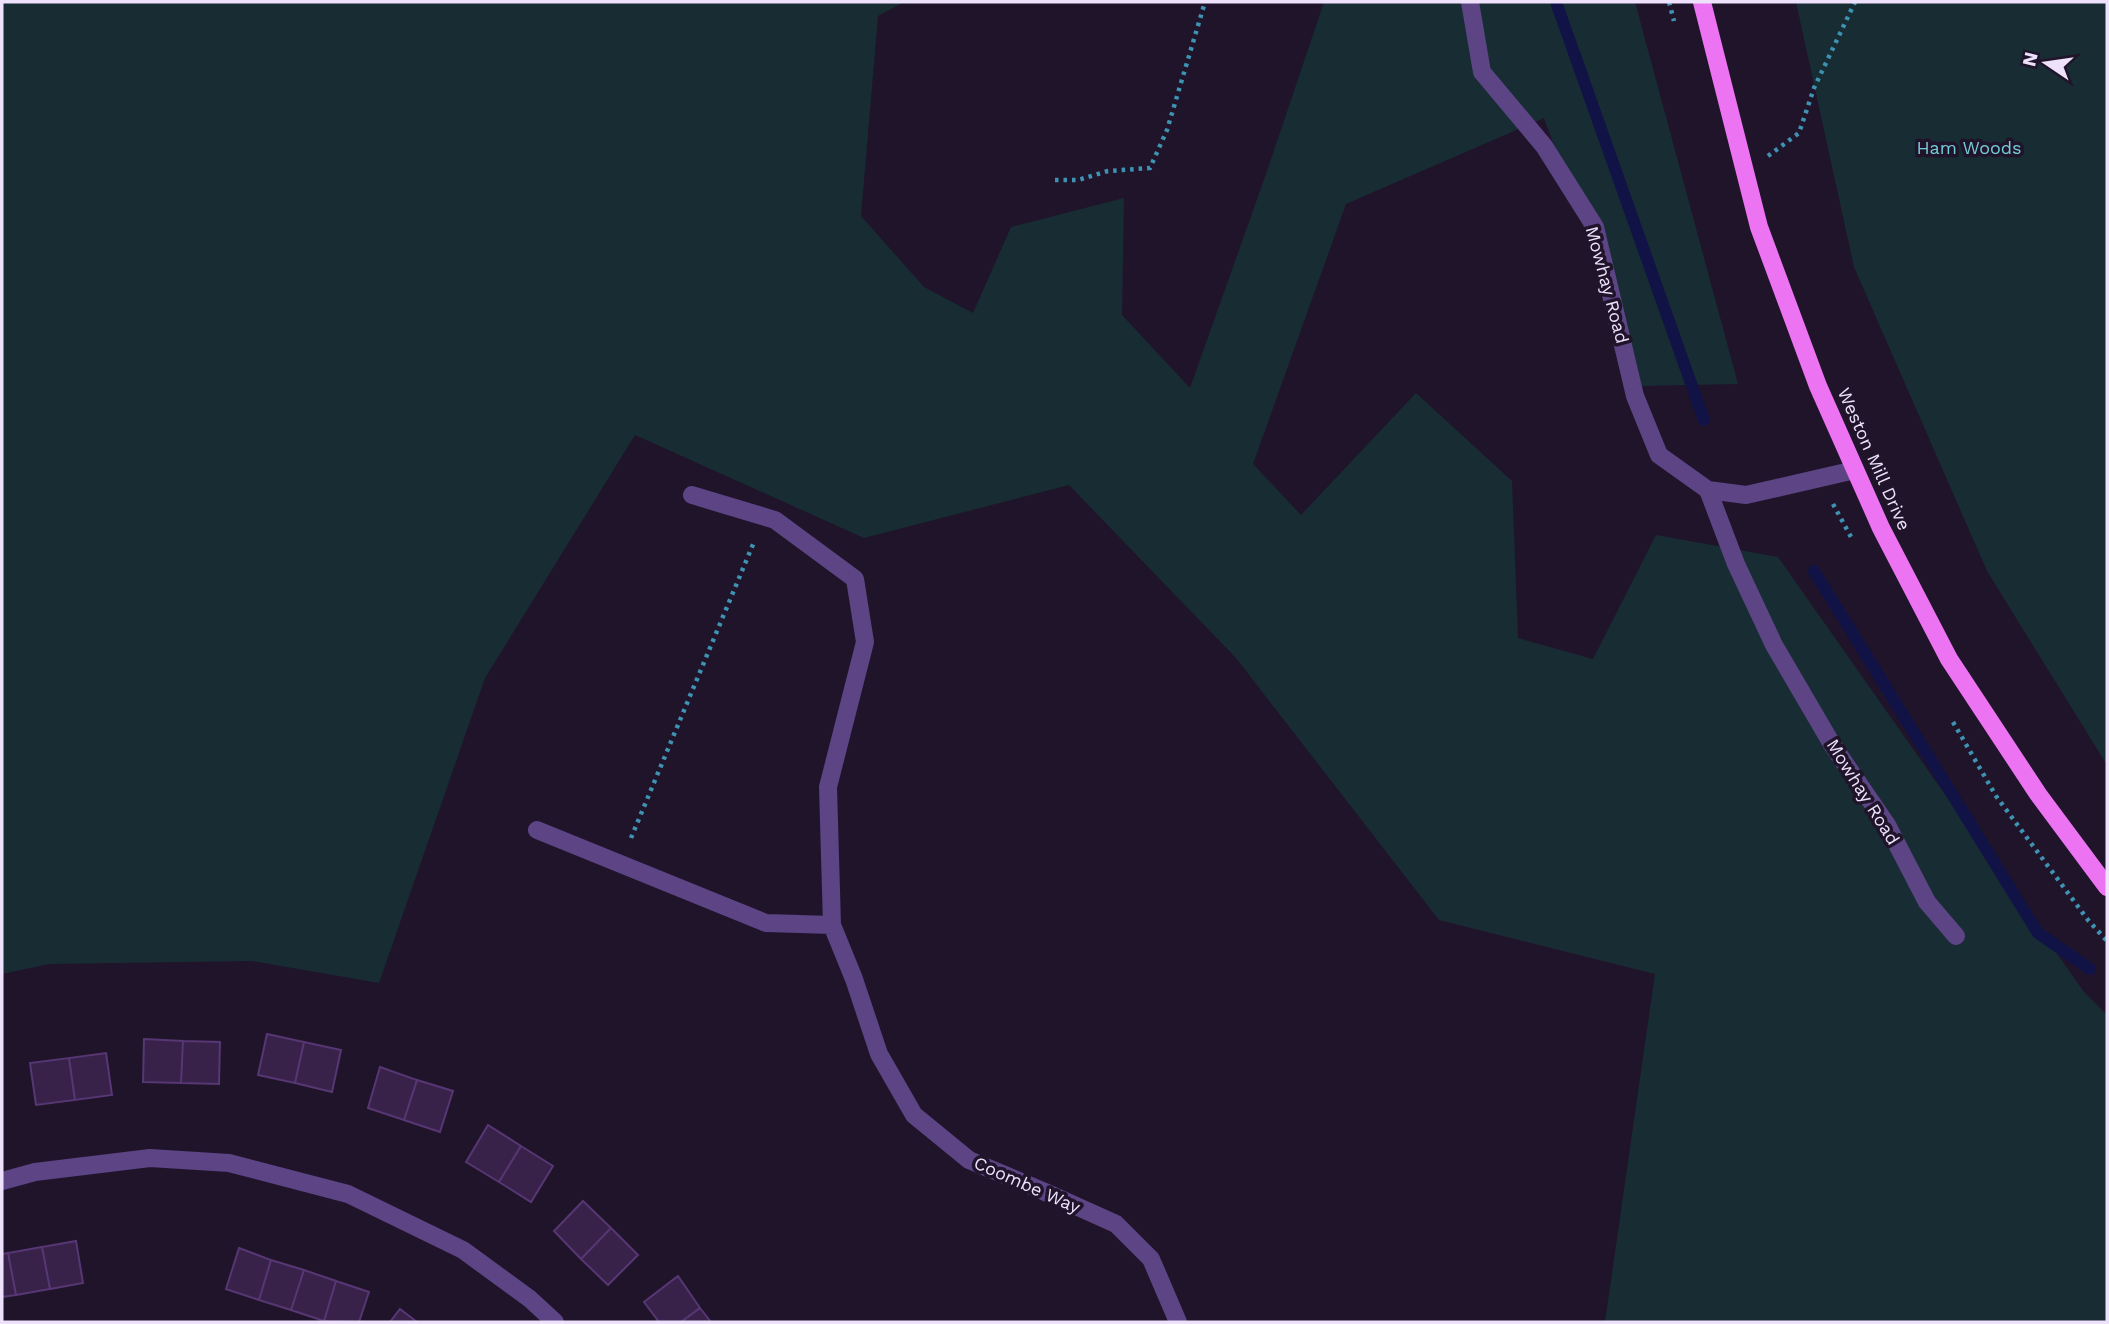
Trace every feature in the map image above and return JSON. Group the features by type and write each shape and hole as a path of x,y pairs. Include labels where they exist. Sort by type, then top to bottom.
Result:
{"main road":[{"name":"Weston Mill Drive","path":"1702,2 1759,227 1818,386 1881,528 1950,659 2038,794 2107,887"}],"street":[{"name":"Mowhay Road","path":"1470,2 1482,72 1544,146 1595,227 1635,396 1659,455 1708,490 1746,495 1855,470"},
{"name":"Mowhay Road","path":"1708,490 1736,564 1774,645 1833,746 1887,825 1927,902 1956,936"},
{"name":"Coombe Way","path":"692,495 775,520 855,579 865,642 828,787 832,925 854,979 879,1054 914,1115 969,1160 1115,1224 1151,1259 1178,1322"},
{"path":"537,830 766,923 832,925"},
{"path":"2,1181 35,1172 150,1158 229,1163 348,1194 463,1250 530,1299 555,1322"}],"path":[{"path":"1055,180 1077,180 1108,171 1150,168 1167,130 1205,2"},
{"path":"1745,175 1799,133 1814,88 1855,2"},
{"path":"620,864 765,517"}],"green space":[{"path":"2,2 904,2 878,16 861,216 924,287 973,313 1011,227 1124,198 1122,315 1190,388 1324,2 1635,2 1738,384 1641,386 1544,118 1346,204 1253,464 1301,515 1416,393 1512,481 1518,638 1593,659 1656,535 1778,557 2084,992 2107,1015 2107,1322 1605,1322 1655,974 1439,920 1236,658 1069,485 864,538 635,435 485,678 379,983 252,961 49,964 2,974"},
{"name":"Ham Woods","path":"1796,2 2107,2 2107,765 1987,571 1854,267"}],"building":[{"path":"267,1034 304,1042 295,1083 258,1075"},
{"path":"144,1039 183,1041 181,1083 143,1082"},
{"path":"183,1041 220,1042 219,1084 181,1083"},
{"path":"304,1042 341,1050 332,1092 295,1083"},
{"path":"106,1053 112,1095 75,1100 69,1058"},
{"path":"69,1058 75,1100 36,1105 30,1063"},
{"path":"380,1067 417,1080 404,1120 368,1108"},
{"path":"417,1080 453,1091 440,1132 404,1120"},
{"path":"488,1125 521,1146 499,1182 466,1162"},
{"path":"521,1146 553,1166 531,1202 499,1182"},
{"path":"583,1201 611,1228 581,1259 554,1231"},
{"path":"611,1228 638,1255 608,1285 581,1259"},
{"path":"76,1241 83,1283 50,1289 42,1247"},
{"path":"42,1247 50,1289 16,1295 8,1253"},
{"path":"239,1248 271,1260 259,1300 226,1289"},
{"path":"8,1253 16,1295 2,1297 2,1254"},
{"path":"271,1260 304,1270 291,1310 259,1300"},
{"path":"304,1270 336,1281 324,1321 291,1310"},
{"path":"678,1276 700,1308 681,1322 659,1322 644,1302"},
{"path":"336,1281 369,1292 359,1322 324,1321"},
{"path":"700,1308 711,1322 681,1322"},
{"path":"400,1309 417,1322 390,1322"}],"waterway":[{"path":"1556,2 1704,420"},
{"path":"1814,571 2038,933 2090,969"}]}
